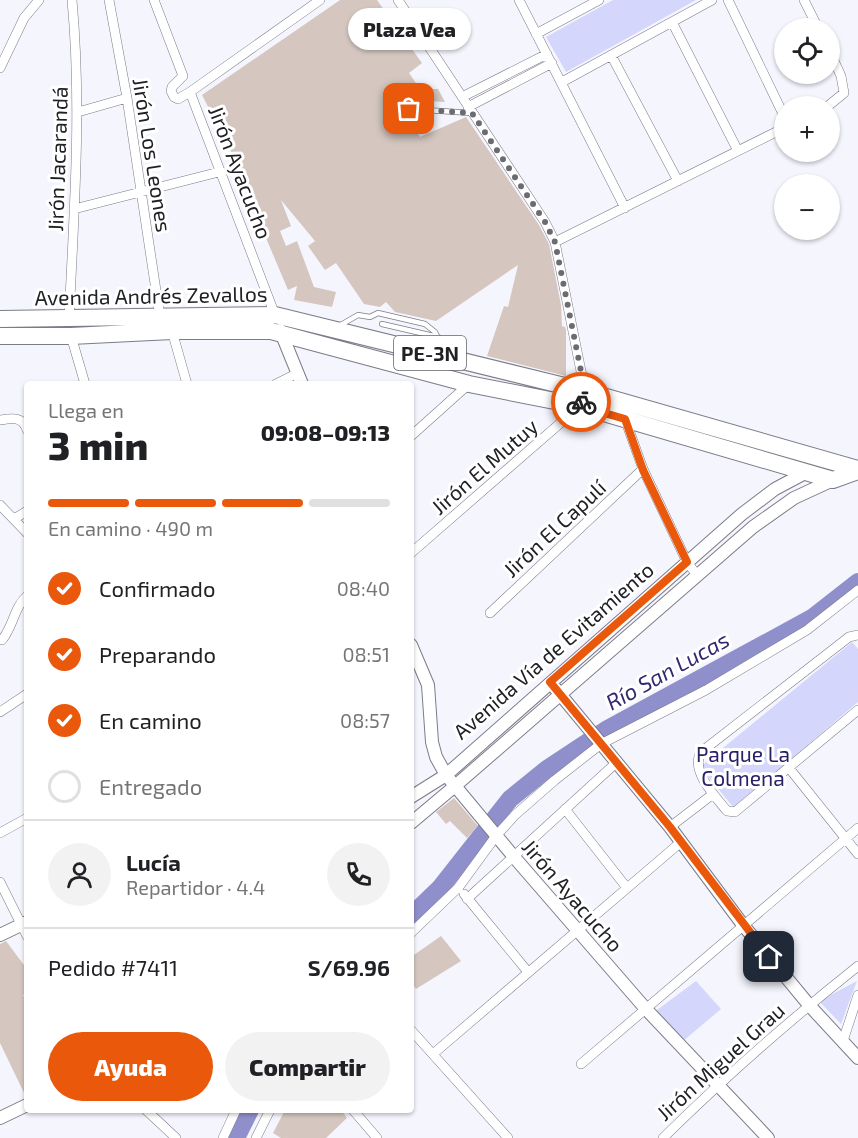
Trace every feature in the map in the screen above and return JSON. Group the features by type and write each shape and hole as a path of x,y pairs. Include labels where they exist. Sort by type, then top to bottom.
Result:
{"highway":[{"name":"Avenida Andrés Zevallos","path":"0,319 275,315 448,357 582,399 858,470"},
{"name":"Avenida Andrés Zevallos","path":"0,336 71,336 172,331 271,331 469,384 582,399 625,419 833,480"},
{"path":"806,473 830,462 858,454"},
{"name":"Avenida Vía de Evitamiento","path":"833,480 858,470"}],"street":[{"path":"0,68 24,18 39,0"},
{"name":"Jirón Jacarandá","path":"69,319 78,112 77,53 72,0"},
{"name":"Jirón Los Leones","path":"109,0 127,98 160,317"},
{"name":"Jirón Ayacucho","path":"154,0 183,76 171,91 178,99 190,92 300,379"},
{"path":"190,92 320,0"},
{"path":"398,0 545,222 555,242 582,399"},
{"path":"519,0 625,208"},
{"path":"562,82 712,0"},
{"path":"728,0 774,96"},
{"path":"804,0 813,18"},
{"path":"536,34 592,2"},
{"path":"672,22 738,151"},
{"path":"462,97 547,54"},
{"path":"610,55 678,181"},
{"path":"470,110 552,63"},
{"path":"840,74 844,93 840,96"},
{"path":"78,112 127,98"},
{"path":"555,242 774,133"},
{"path":"74,209 219,172"},
{"path":"172,331 186,381"},
{"path":"71,336 84,381"},
{"path":"414,432 469,384"},
{"name":"Jirón El Mutuy","path":"414,550 582,399"},
{"path":"0,420 15,418 24,423"},
{"path":"625,419 643,470 687,562 697,574"},
{"name":"Jirón El Capulí","path":"490,613 643,470"},
{"name":"Avenida Vía de Evitamiento","path":"414,795 446,774 687,562 759,502 775,489 806,473"},
{"name":"Avenida Vía de Evitamiento","path":"414,820 753,527 794,498 833,480"},
{"path":"0,505 24,530"},
{"path":"14,519 24,513"},
{"path":"414,930 458,888 490,829 515,814 599,742 706,690 807,630 858,590"},
{"path":"2,640 13,622 20,602 24,599"},
{"path":"858,635 849,637 701,752 697,757 698,770 727,811 735,812 858,710"},
{"name":"Jirón Ayacucho","path":"414,652 428,685 432,742 436,757 446,774 490,829 645,1008 718,1084 763,1136"},
{"path":"550,682 670,827 743,925 809,1005 858,1058"},
{"path":"0,712 24,696"},
{"path":"467,899 616,763"},
{"path":"789,768 858,854"},
{"path":"670,827 713,794"},
{"path":"566,809 627,888"},
{"path":"0,833 24,820"},
{"path":"581,1064 858,828"},
{"path":"433,1054 681,842"},
{"path":"0,882 24,926"},
{"path":"458,888 528,972"},
{"path":"0,935 24,928"},
{"name":"Jirón Miguel Grau","path":"663,1138 718,1084 858,966"},
{"path":"843,1041 858,995"},
{"path":"414,1033 508,1138"},
{"path":"0,1118 24,1106"},
{"path":"149,1113 176,1138"},
{"path":"223,1138 235,1113"},
{"path":"256,1138 268,1113"},
{"path":"356,1113 377,1138"}],"lane":[{"path":"409,109 470,110"},
{"path":"333,329 358,315 370,317 378,313 425,324 435,332 448,357"},
{"path":"382,324 438,337"}],"green space":[{"path":"613,0 696,0 566,72 546,37"},
{"name":"Parque La Colmena","path":"852,642 858,649 858,702 734,808 700,767"},
{"path":"696,981 721,1009 682,1042 653,1013"},
{"path":"857,981 841,1024 819,1001"}],"building":[{"path":"340,0 377,0 422,63 409,73 420,89 438,89 445,102 409,100 400,107 420,137 466,117 539,225 549,244 561,305 562,326 566,330 566,376 487,356 504,306 508,307 518,265 436,321 395,312 386,302 380,307 364,304 336,263 325,270 308,246 315,241 281,200 291,226 280,231 286,246 297,241 314,287 336,292 332,307 294,300 297,286 288,290 255,212 261,210 202,95"},
{"path":"454,798 478,826 467,838 450,821 446,824 436,812"},
{"path":"441,936 461,961 416,989 414,986 414,955"},
{"path":"6,941 24,965 24,1093 0,1043 0,944"},
{"path":"283,1113 343,1113 347,1118 326,1138 281,1138 273,1133"}],"waterway":[{"name":"Río San Lucas","path":"414,913 440,888 510,799 547,769 606,730 812,618 858,582"},
{"name":"Río San Lucas","path":"236,1138 248,1113"}],"way so far":[{"path":"409,109 472,113 545,222 555,242 561,265 585,391 581,402"}],"place":[{"name":"Plaza Vea","path":"409,109"}],"route":[{"path":"581,402 580,406 625,419 643,470 687,562 550,682 670,827 769,957"}]}
